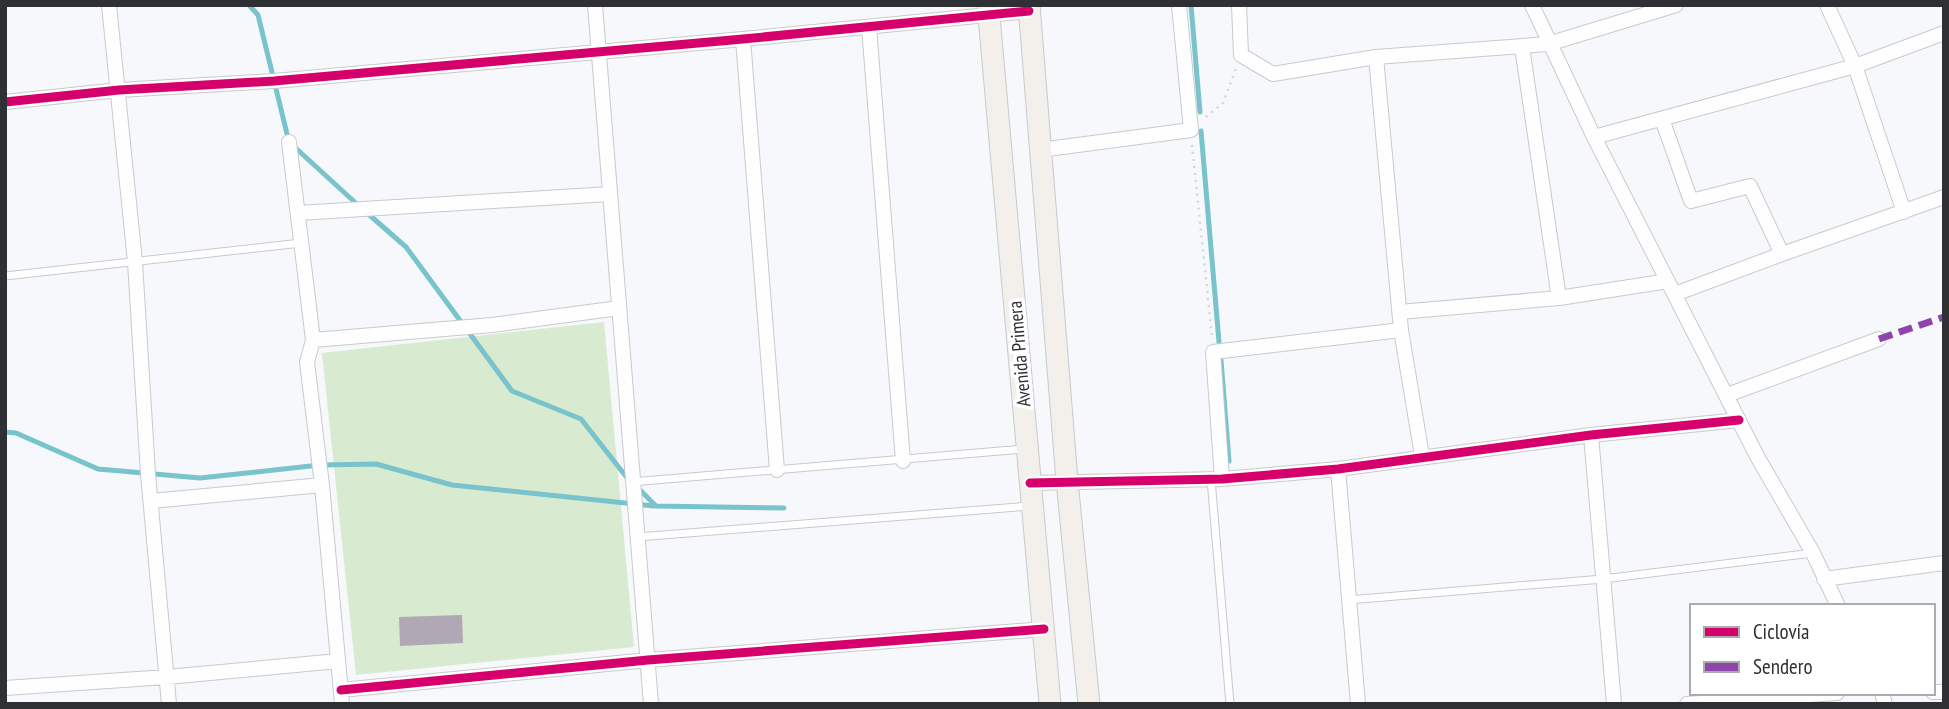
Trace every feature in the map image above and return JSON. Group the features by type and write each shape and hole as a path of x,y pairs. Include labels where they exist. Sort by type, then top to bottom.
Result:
{"main road":[{"name":"Avenida Primera","path":"1029,8 1067,481 1089,704"},
{"name":"Avenida Primera","path":"988,9 1050,704"}],"street":[{"path":"109,5 135,262 151,501 169,704"},
{"path":"595,5 631,482 651,704"},
{"path":"1040,150 1191,130 1179,5"},
{"path":"1239,5 1241,55 1273,74 1376,57 1548,44 1676,5"},
{"path":"1532,5 1594,137 1758,458 1813,553 1837,604"},
{"path":"1827,5 1855,66 1904,212"},
{"path":"5,102 119,90 274,81 743,39 869,26 988,9 1029,8"},
{"path":"869,26 903,461"},
{"path":"1594,137 1855,66 1944,33"},
{"path":"743,39 777,470"},
{"path":"1522,47 1559,298"},
{"path":"1376,57 1401,330 1422,456"},
{"path":"1662,119 1691,201 1750,186 1782,254"},
{"path":"289,142 313,340 307,362 322,485 341,697 648,660 1044,629"},
{"path":"298,213 610,194"},
{"path":"1675,294 1944,197"},
{"path":"1400,312 1559,298 1668,281"},
{"path":"313,340 492,325 619,308"},
{"path":"1217,479 1213,352 1401,330"},
{"path":"1727,395 1879,340"},
{"path":"1030,483 1217,479 1338,469 1591,435 1739,421"},
{"path":"1591,435 1614,704"},
{"path":"1338,469 1358,704"},
{"path":"151,501 322,485"},
{"path":"1824,579 1944,563"},
{"path":"5,688 167,677 338,661"},
{"path":"1687,704 1817,695"}],"lane":[{"path":"5,276 301,243"},
{"path":"631,482 1028,449"},
{"path":"1217,479 1230,704"},
{"path":"636,537 1033,506"},
{"path":"1348,600 1603,579 1813,553"}],"path":[{"path":"1213,352 1191,130 1223,103 1241,55"}],"green space":[{"path":"604,322 634,647 356,675 322,353"}],"building":[{"path":"462,615 463,643 400,646 399,617"}],"waterway":[{"path":"249,5 258,15 289,142 359,206"},
{"path":"1191,5 1200,112"},
{"path":"1201,131 1219,342"},
{"path":"366,212 406,247 512,391 581,419 628,479"},
{"path":"1221,360 1229,461"},
{"path":"5,432 16,433 98,469 200,478 320,465 376,464 452,485 654,506"},
{"path":"638,488 656,506 784,508"}],"marked path":[{"path":"1879,339 1944,317"}],"cycle path":[{"path":"5,102 119,90 274,81 1029,11"},
{"path":"1030,483 1222,479 1338,469 1591,435 1739,420"},
{"path":"341,690 648,660 1044,629"}]}
